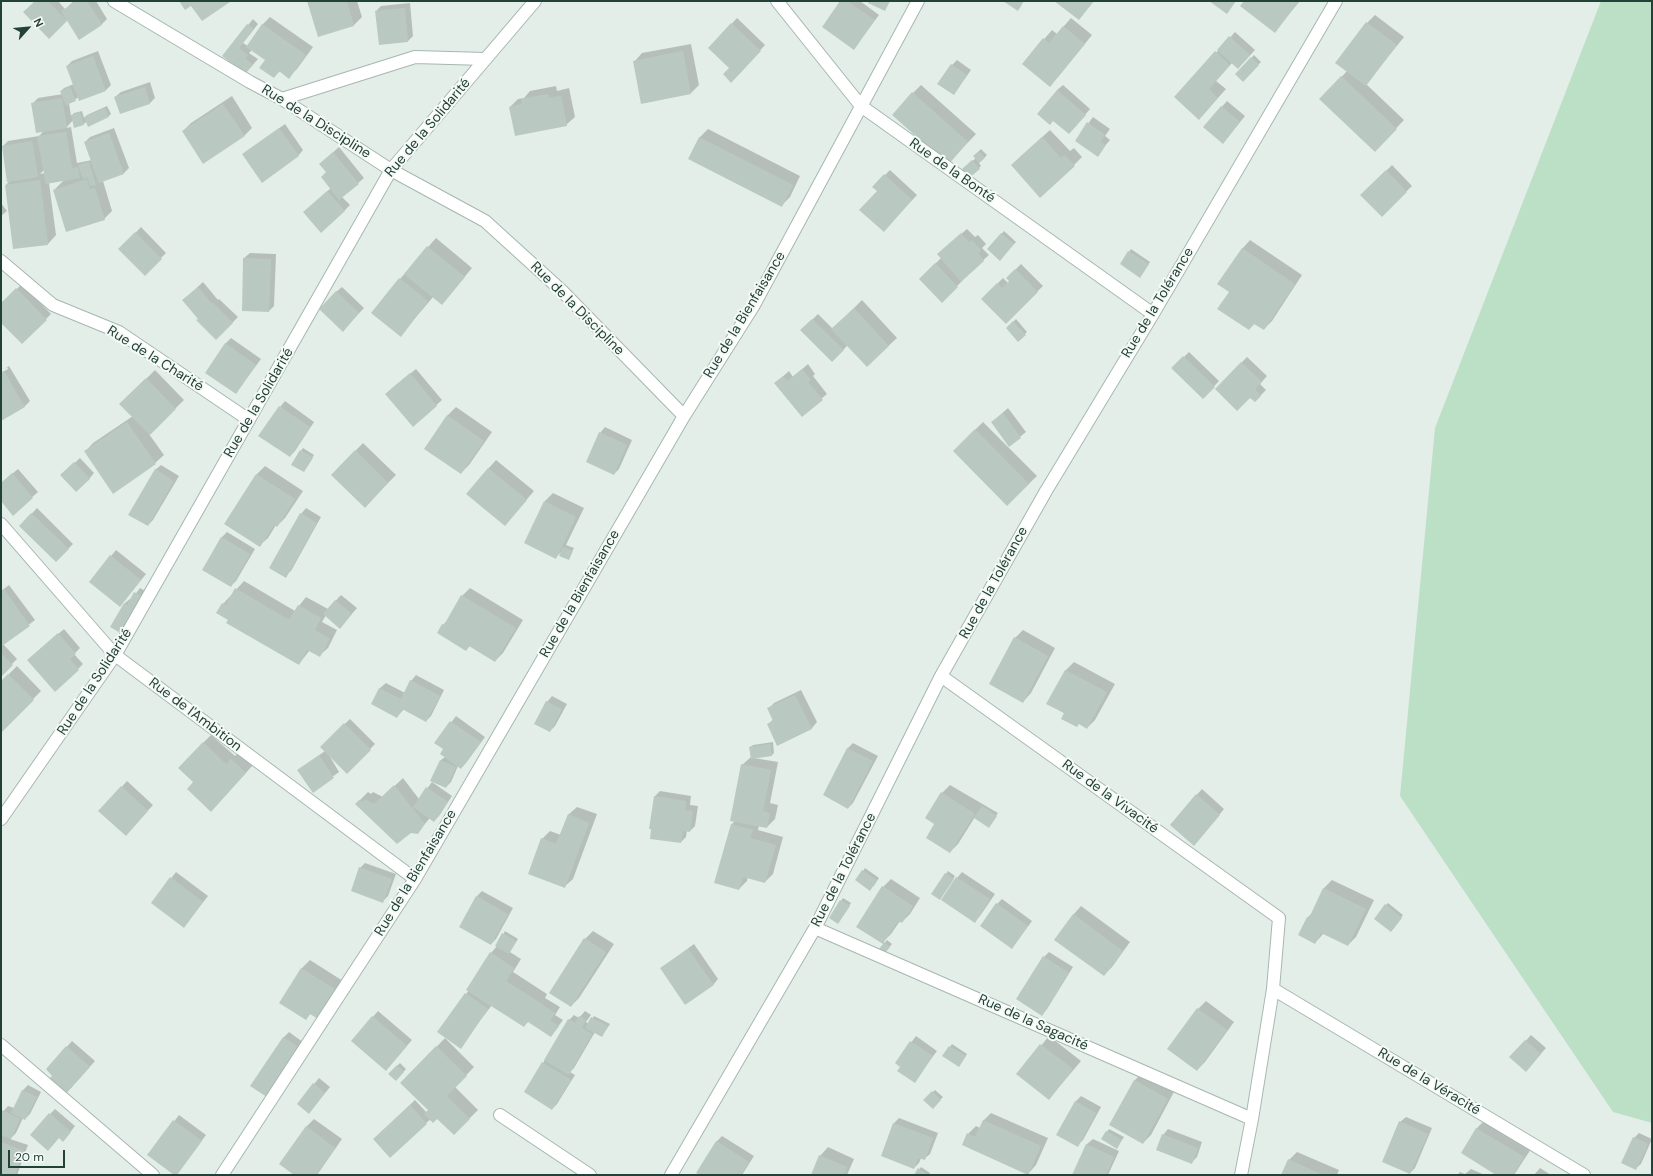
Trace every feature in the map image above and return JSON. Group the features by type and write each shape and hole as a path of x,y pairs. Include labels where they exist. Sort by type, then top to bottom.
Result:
{"street":[{"name":"Rue de la Discipline","path":"114,1 250,82 282,99 391,170 485,220 562,291 684,416"},
{"name":"Rue de la Solidarité","path":"1,819 115,655 391,170 536,1"},
{"name":"Rue de la Bonté","path":"777,1 861,106 1153,314"},
{"name":"Rue de la Bienfaisance","path":"222,1175 414,879 684,416 754,305 918,1"},
{"name":"Rue de la Tolérance","path":"671,1175 815,928 941,676 1046,491 1153,314 1336,1"},
{"path":"282,99 415,57 485,59"},
{"name":"Rue de la Charité","path":"1,261 53,305 119,332 249,420"},
{"name":"Rue de l'Ambition","path":"1,524 115,655 414,879"},
{"name":"Rue de la Vivacité","path":"941,676 1279,918 1273,989"},
{"name":"Rue de la Sagacité","path":"815,928 1252,1119"},
{"path":"1241,1175 1252,1119 1273,989"},
{"name":"Rue de la Véracité","path":"1273,989 1584,1175"},
{"path":"1,1045 153,1175"},
{"path":"500,1115 590,1175"}],"green space":[{"path":"1601,1 1652,1 1652,1123 1613,1112 1400,796 1435,428"}],"building":[{"path":"35,1 48,1 67,21 49,39 23,12"},
{"path":"72,1 87,1 102,25 79,40 61,11 73,4"},
{"path":"179,1 230,2 202,21 191,6 185,10"},
{"path":"307,1 347,1 354,26 318,37"},
{"path":"840,1 847,1 875,20 854,50 822,27"},
{"path":"869,1 890,1 885,11 868,3"},
{"path":"1003,1 1024,1 1018,11"},
{"path":"1054,1 1094,1 1079,20"},
{"path":"1209,1 1236,1 1227,14"},
{"path":"1244,1 1299,1 1275,33 1240,6"},
{"path":"405,8 408,42 379,45 375,11"},
{"path":"1366,22 1397,45 1366,86 1335,63"},
{"path":"731,23 761,51 731,83 723,74 729,68 708,48"},
{"path":"247,24 254,29 239,48 248,55 245,58 253,65 245,74 222,56"},
{"path":"262,24 306,55 289,79 279,71 274,78 259,68 265,60 246,47"},
{"path":"1063,26 1085,44 1050,87 1022,64 1043,38 1049,43"},
{"path":"1229,36 1250,55 1238,69 1217,50"},
{"path":"683,51 691,94 641,104 633,61"},
{"path":"1215,51 1230,65 1209,89 1218,98 1199,120 1174,97"},
{"path":"93,56 106,91 79,101 66,66"},
{"path":"1251,57 1259,65 1243,82 1235,74"},
{"path":"951,64 967,75 954,95 937,84"},
{"path":"1341,76 1397,129 1375,152 1319,99"},
{"path":"70,87 76,101 66,105 60,91"},
{"path":"145,87 150,104 120,114 114,97"},
{"path":"1057,90 1086,115 1069,134 1053,121 1050,125 1037,114"},
{"path":"912,92 968,142 948,165 892,115"},
{"path":"548,94 549,98 561,96 567,126 515,136 509,107 522,104 521,99"},
{"path":"62,98 67,128 36,133 31,103"},
{"path":"223,104 245,136 203,164 182,131"},
{"path":"1221,106 1240,122 1223,144 1203,127"},
{"path":"105,108 109,117 88,127 84,117"},
{"path":"80,112 84,125 74,128 71,115"},
{"path":"1087,122 1105,135 1100,142 1106,145 1098,157 1075,141"},
{"path":"279,128 299,156 262,183 242,154"},
{"path":"66,132 72,168 78,167 80,178 46,184 37,136"},
{"path":"109,133 124,174 99,183 84,142"},
{"path":"699,137 793,185 782,207 688,159"},
{"path":"1042,137 1061,158 1065,155 1075,166 1040,198 1011,165"},
{"path":"32,141 38,177 7,182 2,146"},
{"path":"979,151 985,158 979,163 973,156"},
{"path":"333,152 359,184 339,200 321,177 326,172 319,164"},
{"path":"972,160 980,169 969,178 962,169"},
{"path":"89,162 96,185 90,186 88,178 83,179 78,165"},
{"path":"1386,170 1407,192 1382,217 1360,195"},
{"path":"884,174 912,200 884,232 859,210 877,191 872,187"},
{"path":"87,179 90,189 95,188 105,220 66,232 53,190"},
{"path":"40,180 48,245 13,249 5,185"},
{"path":"327,191 345,211 321,233 303,212"},
{"path":"135,232 162,259 145,276 118,249"},
{"path":"961,233 969,242 972,240 981,250 978,253 984,261 961,282 937,254"},
{"path":"1001,233 1014,244 1000,261 987,249"},
{"path":"427,246 465,277 442,305 404,274"},
{"path":"1242,248 1295,284 1264,330 1254,324 1249,330 1217,309 1229,292 1217,284"},
{"path":"1128,251 1149,264 1140,278 1120,264"},
{"path":"243,258 271,259 269,312 242,311"},
{"path":"935,263 958,287 942,303 919,279"},
{"path":"1015,269 1038,292 1006,324 981,299 997,283 1002,288 1009,281 1006,278"},
{"path":"399,278 428,301 401,337 371,313"},
{"path":"198,287 212,304 213,303 233,323 216,340 196,320 198,319 182,300"},
{"path":"16,288 47,320 22,344 1,323 1,303"},
{"path":"336,291 359,313 343,332 319,309"},
{"path":"854,308 889,346 867,367 831,329"},
{"path":"812,319 844,350 832,362 800,330"},
{"path":"1013,321 1026,335 1018,342 1006,328"},
{"path":"225,343 256,365 236,394 205,373"},
{"path":"1183,356 1215,387 1203,399 1171,368"},
{"path":"1241,362 1262,382 1255,389 1261,396 1255,402 1250,398 1237,411 1215,389"},
{"path":"802,369 811,380 808,382 823,400 802,417 774,383 783,376 787,381"},
{"path":"4,371 25,407 1,421 1,372"},
{"path":"410,373 437,406 413,427 385,394"},
{"path":"146,378 176,409 150,435 119,404"},
{"path":"279,406 310,427 290,457 258,436"},
{"path":"1003,413 1021,438 1009,447 991,422"},
{"path":"447,415 484,441 461,474 424,449"},
{"path":"127,422 156,464 113,494 84,451"},
{"path":"975,429 1029,484 1007,506 953,451"},
{"path":"599,432 627,445 614,475 586,462"},
{"path":"300,450 313,458 304,472 291,465"},
{"path":"355,450 388,483 365,508 331,475"},
{"path":"74,462 90,479 76,492 60,475"},
{"path":"488,468 527,500 505,526 466,494"},
{"path":"155,469 174,481 148,526 128,515"},
{"path":"12,473 33,498 13,516 1,501 1,483"},
{"path":"256,474 295,499 277,527 274,525 260,547 224,524"},
{"path":"544,501 576,517 556,559 524,543"},
{"path":"31,513 69,549 56,562 19,526"},
{"path":"300,513 317,523 286,578 269,568"},
{"path":"221,537 250,554 231,587 202,570"},
{"path":"563,547 573,551 569,560 559,556"},
{"path":"110,555 141,580 120,607 89,582"},
{"path":"235,588 289,620 298,605 321,618 315,630 330,639 320,657 307,650 299,665 226,623 228,620 216,613 222,603 226,605"},
{"path":"4,589 30,626 2,646 1,591"},
{"path":"134,592 145,598 124,635 110,627 124,603 127,605"},
{"path":"461,595 516,628 495,662 469,646 466,651 437,633 442,624 444,625"},
{"path":"335,600 352,614 340,629 323,614"},
{"path":"58,633 76,654 70,659 79,670 55,692 27,660"},
{"path":"1014,637 1048,656 1023,703 989,684"},
{"path":"1,653 13,665 1,677"},
{"path":"1065,670 1107,692 1087,729 1079,724 1077,727 1061,719 1064,713 1046,704"},
{"path":"8,674 34,700 1,733 1,681"},
{"path":"410,680 440,696 426,722 402,709 397,718 371,704 379,688 401,699"},
{"path":"795,695 812,729 777,746 767,724 773,721 767,708"},
{"path":"546,701 562,709 550,732 534,724"},
{"path":"450,721 481,742 461,769 440,754 443,749 434,743"},
{"path":"344,723 371,750 347,774 320,747"},
{"path":"203,742 226,764 231,759 246,773 211,812 187,789 193,782 178,768"},
{"path":"770,744 772,756 751,759 749,747"},
{"path":"847,748 873,761 848,809 823,795"},
{"path":"319,755 334,778 313,793 297,770"},
{"path":"440,760 456,767 446,788 430,781"},
{"path":"741,764 771,770 763,811 770,813 767,828 730,821"},
{"path":"394,785 425,824 418,834 411,833 397,844 355,804 359,800 363,802 364,799 374,804"},
{"path":"121,786 148,811 126,836 98,811"},
{"path":"426,787 448,802 434,822 413,807"},
{"path":"941,792 975,814 950,853 926,838 934,824 925,818"},
{"path":"1196,794 1220,815 1194,846 1170,825"},
{"path":"654,796 686,801 685,810 693,811 690,832 683,831 681,843 650,839 651,829 649,829"},
{"path":"982,806 997,816 989,828 974,818"},
{"path":"568,814 589,823 565,888 528,874 541,838 556,844"},
{"path":"731,824 753,830 750,838 776,845 765,883 743,877 739,890 714,883"},
{"path":"359,867 392,879 383,903 351,891"},
{"path":"862,870 877,880 870,891 855,880"},
{"path":"945,873 954,879 940,900 931,894"},
{"path":"170,877 203,902 184,928 151,903"},
{"path":"956,877 990,899 975,923 941,900"},
{"path":"882,886 913,906 902,923 898,921 884,942 890,947 885,953 879,949 883,944 856,927"},
{"path":"1323,888 1366,909 1348,946 1321,933 1315,944 1298,935 1307,917 1309,918"},
{"path":"476,896 508,914 491,945 459,927"},
{"path":"840,900 850,906 838,924 829,918"},
{"path":"996,903 1028,926 1012,949 980,926"},
{"path":"1385,904 1402,918 1391,932 1374,919"},
{"path":"1073,914 1123,951 1104,976 1054,940"},
{"path":"502,933 516,941 509,954 495,946"},
{"path":"584,938 606,952 571,1007 549,993"},
{"path":"688,949 714,985 685,1005 660,968"},
{"path":"490,952 514,968 506,981 540,1003 524,1027 466,990"},
{"path":"1043,956 1069,973 1042,1016 1016,999"},
{"path":"301,968 336,990 318,1019 310,1014 306,1020 279,1003"},
{"path":"465,993 488,1009 461,1049 437,1032"},
{"path":"540,1003 555,1013 550,1020 559,1026 551,1037 528,1022"},
{"path":"1197,1008 1227,1030 1197,1071 1167,1049"},
{"path":"372,1016 407,1046 386,1071 351,1041"},
{"path":"579,1016 586,1020 582,1028 592,1034 569,1075 544,1060 568,1019 575,1023"},
{"path":"591,1017 608,1026 602,1037 585,1028"},
{"path":"283,1037 303,1050 270,1099 250,1086"},
{"path":"1525,1040 1541,1054 1526,1072 1509,1057"},
{"path":"910,1041 933,1056 915,1083 897,1071 900,1067 895,1063"},
{"path":"1040,1044 1073,1069 1049,1100 1016,1074"},
{"path":"66,1046 90,1067 64,1096 47,1081 52,1076 46,1069"},
{"path":"436,1046 467,1076 447,1096 470,1119 454,1135 437,1119 433,1123 424,1114 428,1110 400,1083"},
{"path":"949,1046 966,1056 959,1067 942,1056"},
{"path":"542,1062 571,1080 552,1110 524,1092"},
{"path":"397,1065 404,1072 396,1081 388,1074"},
{"path":"1134,1080 1168,1099 1143,1144 1109,1125"},
{"path":"313,1083 325,1093 309,1114 297,1104"},
{"path":"22,1090 37,1097 25,1120 11,1113"},
{"path":"932,1091 941,1100 933,1109 923,1100"},
{"path":"1075,1101 1096,1113 1078,1147 1056,1135"},
{"path":"410,1105 427,1124 390,1158 373,1139"},
{"path":"2,1110 20,1119 11,1139 1,1135"},
{"path":"49,1113 71,1132 63,1142 59,1138 48,1151 30,1135"},
{"path":"173,1120 202,1141 177,1175 174,1175 147,1155"},
{"path":"983,1120 1041,1146 1028,1175 962,1145 967,1133 975,1137"},
{"path":"1399,1121 1428,1134 1410,1174 1382,1162"},
{"path":"893,1123 933,1138 925,1160 918,1158 914,1169 881,1156"},
{"path":"306,1126 335,1148 316,1175 294,1175 279,1164"},
{"path":"1476,1128 1524,1157 1513,1175 1496,1175 1461,1153"},
{"path":"1106,1131 1122,1140 1117,1149 1101,1139"},
{"path":"1162,1134 1198,1148 1192,1164 1156,1150"},
{"path":"1633,1137 1648,1144 1636,1170 1621,1163"},
{"path":"716,1141 749,1162 741,1175 700,1175 696,1173"},
{"path":"1,1142 24,1151 15,1175 1,1175"},
{"path":"1086,1144 1114,1157 1106,1175 1072,1175"},
{"path":"819,1155 847,1167 844,1175 811,1175"},
{"path":"1288,1159 1323,1175 1281,1175"},
{"path":"918,1168 928,1175 914,1175"}]}
